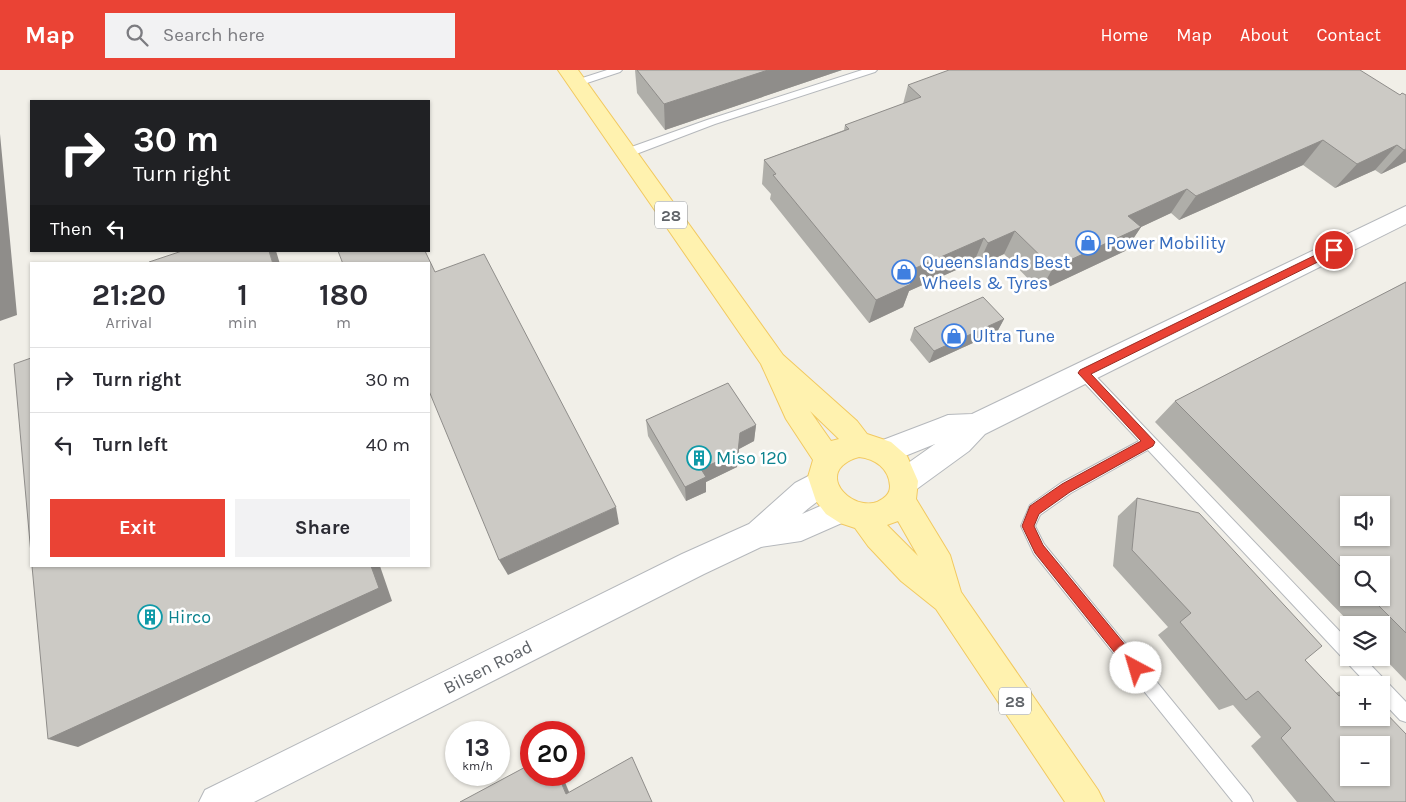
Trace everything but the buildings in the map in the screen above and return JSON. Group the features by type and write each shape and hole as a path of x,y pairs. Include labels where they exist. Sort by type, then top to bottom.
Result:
{"main road":[{"name":"28","path":"573,76 772,360 789,402 809,435 825,470 825,492 878,536 912,571 947,598 1086,802"},
{"name":"28","path":"772,360 810,393 847,429 859,444"},
{"path":"825,470 836,450 847,446 859,444 873,446 885,452"},
{"name":"28","path":"885,452 902,471 902,491 918,527 939,564 947,598"},
{"path":"853,514 879,516 892,510 902,491"}],"street":[{"path":"902,491 959,443 975,426 1406,214"},
{"path":"885,452 948,428 975,426"},
{"name":"Bilsen Road","path":"218,802 693,564 759,534 805,492 825,470"},
{"name":"Bilsen Road","path":"759,534 793,531 853,514"}],"lane":[{"path":"573,76 617,70"},
{"path":"627,153 711,122 872,70"},
{"path":"1084,373 1340,644"},
{"path":"1149,442 1066,488 1034,510 1028,526 1039,549 1244,802"},
{"path":"1361,666 1370,676"},
{"path":"1390,697 1406,714"}],"place":[{"name":"Power Mobility","path":"1088,243"},
{"name":"Queenslands Best Wheels & Tyres","path":"904,272"},
{"name":"Ultra Tune","path":"954,336"},
{"name":"Miso 120","path":"699,458"},
{"name":"Hirco","path":"150,617"}],"route":[{"path":"1136,668 1039,549 1028,526 1034,510 1066,488 1149,442 1084,373 1334,250"}]}
